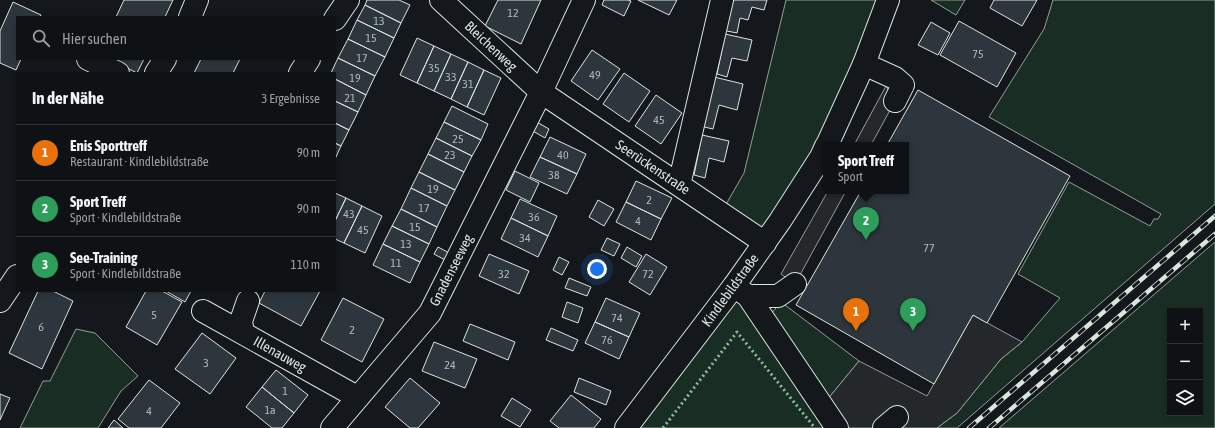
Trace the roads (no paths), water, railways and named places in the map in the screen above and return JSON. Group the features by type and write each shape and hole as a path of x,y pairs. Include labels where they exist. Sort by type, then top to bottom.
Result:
{"street":[{"path":"190,16 197,0"},
{"path":"336,18 348,0"},
{"name":"Bleichenweg","path":"441,0 541,92"},
{"name":"Gnadenseeweg","path":"332,428 430,313 541,92 584,0"},
{"path":"679,185 722,0"},
{"name":"Kindlebildstraße","path":"828,142 864,64 888,0"},
{"path":"90,60 116,72"},
{"path":"157,72 164,60"},
{"path":"301,72 308,60"},
{"path":"864,64 895,78 903,85 895,101"},
{"name":"Seerückenstraße","path":"541,92 765,243"},
{"name":"Kindlebildstraße","path":"626,428 741,291 765,243 813,170 823,152"},
{"path":"0,301 16,277"},
{"path":"741,291 778,296 795,284"},
{"path":"741,291 837,428"},
{"path":"243,333 240,321 248,301"},
{"name":"Illenauweg","path":"203,311 357,397"}],"railway":[{"path":"969,428 1215,216"},
{"path":"989,428 1215,234"}],"place":[{"name":"Sport Treff","path":"866,240"},
{"name":"Enis Sporttreff","path":"856,331"},
{"name":"See-Training","path":"913,331"}]}
